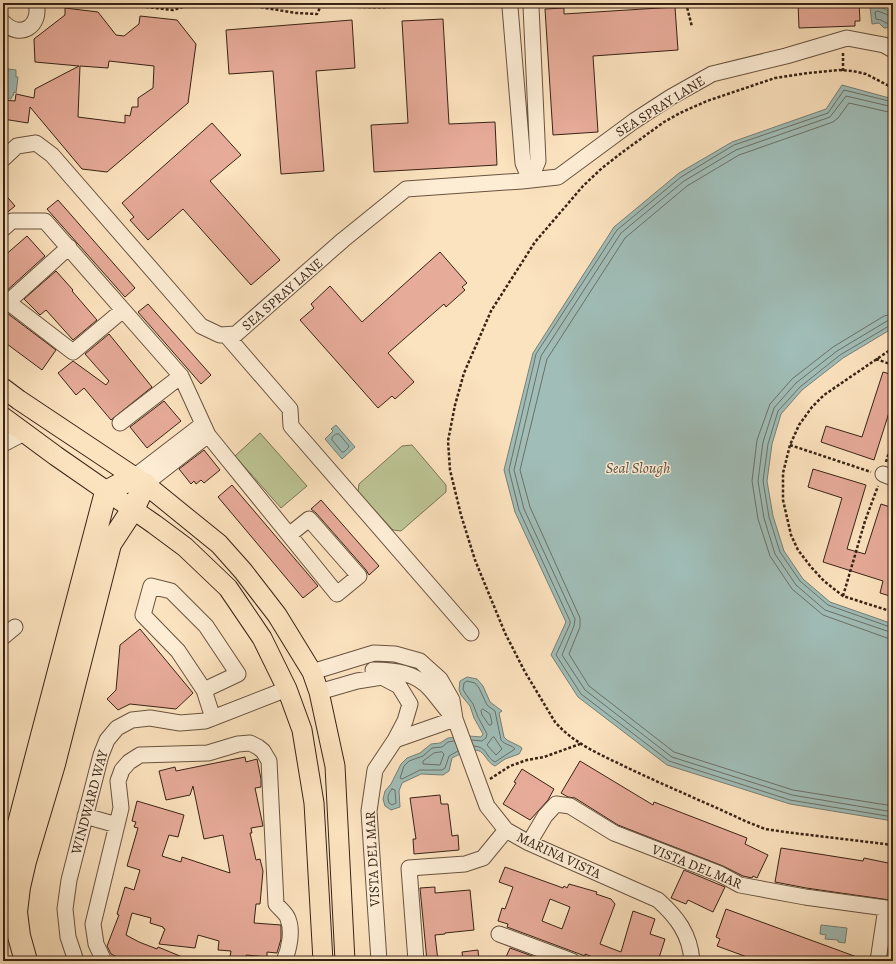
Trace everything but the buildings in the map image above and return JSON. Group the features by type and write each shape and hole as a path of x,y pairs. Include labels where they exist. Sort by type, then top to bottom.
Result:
{"highway":[{"path":"3,884 106,492 139,480"},
{"path":"26,961 19,936 16,912 19,887 25,861 54,764 110,544 133,509 139,480"}],"main road":[{"path":"3,388 139,480 219,544 243,571 277,614 312,672 319,692 335,766 345,961"},
{"path":"3,417 185,547 228,588 262,638 287,689 302,730 314,803 323,961"}],"street":[{"path":"3,22 12,29 19,30 31,26 38,16 36,3"},
{"path":"511,3 510,7 523,163 530,180"},
{"path":"529,3 531,6 538,161 530,180"},
{"name":"SEA SPRAY LANE","path":"3,159 17,146 36,143 52,155 201,326 220,335 236,334 343,240 406,189 558,177 670,96 712,74 786,56 847,38 884,45 893,50"},
{"path":"518,98 535,96"},
{"path":"3,228 12,221 45,221 181,376 205,430 289,535 337,594 359,576 309,519 289,535"},
{"path":"68,247 8,302 73,352 123,310"},
{"path":"226,335 290,409 291,426 470,633"},
{"path":"120,423 181,376"},
{"path":"139,480 205,430"},
{"path":"3,444 24,433"},
{"path":"204,690 238,674 206,626 171,591 151,586 143,616 178,651 204,690 213,718"},
{"path":"3,637 15,626"},
{"name":"MARINA VISTA","path":"312,672 374,653 395,654 420,661 440,679 452,700 457,725 487,806 506,830 529,843 658,900 674,914 684,931 693,961"},
{"name":"MARINA VISTA","path":"357,681 372,670 392,670 414,676 430,688 457,725"},
{"name":"VISTA DEL MAR","path":"319,692 357,681 382,677 400,686 410,704 405,721 395,740 374,770 368,811 379,961"},
{"name":"WINDWARD WAY","path":"76,961 68,937 65,909 69,880 101,755 107,740 117,728 132,720 150,718 180,723 205,721 287,689"},
{"path":"395,740 457,725"},
{"path":"104,961 96,944 93,924 121,808 118,781 122,770 129,762 140,756 208,753 238,744 250,743 263,751 269,761 276,904 288,918 290,930 289,944 284,961"},
{"name":"VISTA DEL MAR","path":"529,843 545,816 556,804 570,806 614,833 720,874 740,885 805,897 889,908"},
{"path":"85,816 117,825"},
{"path":"416,961 409,868 465,864 483,858 506,830"},
{"path":"878,961 889,908"},
{"path":"499,934 569,960"}],"path":[{"path":"111,3 173,10 196,3"},
{"path":"236,3 296,13 317,14 322,3 381,8 410,6 425,3"},
{"path":"686,3 692,27"},
{"path":"843,58 843,70"},
{"path":"893,88 866,74 843,70 808,72 775,78 706,101 664,122 602,168 582,186 544,230 525,256 491,311 464,373 455,405 448,441 450,470 461,515 475,560 505,633 524,672 555,722 561,729 580,744 651,778 765,829 893,845"},
{"path":"893,348 824,395 812,407 799,425 790,445 784,473 783,500 791,535 798,550 824,581 843,596 893,612"},
{"path":"876,359 893,365"},
{"path":"843,596 865,521 888,476 893,439"},
{"path":"790,445 868,471 888,476"},
{"path":"485,782 510,766 527,760 544,757 580,744"}],"green space":[{"path":"260,433 307,486 281,508 235,456"},
{"path":"412,445 446,485 446,492 401,531 393,530 358,492 359,484 402,446"}],"water":[{"path":"879,6 893,13 893,27 884,28 879,23 872,24 870,7"},
{"path":"8,69 16,70 16,77 18,77 16,93 14,92 11,99 4,98 3,94 3,75 8,72"},
{"name":"Seal Slough","path":"842,85 893,99 893,328 843,358 802,390 781,414 772,444 767,481 773,516 784,551 803,579 830,602 893,624 893,821 790,804 667,765 578,697 551,655 566,622 515,512 504,470 533,353 614,227 679,173 732,142 826,109"},
{"path":"336,425 355,447 342,459 325,439 333,431 331,429"},
{"path":"467,677 477,679 483,686 490,702 502,711 499,713 504,737 522,749 519,754 505,759 495,766 477,750 460,754 452,758 449,771 443,775 421,774 402,783 399,791 400,807 391,810 385,806 383,799 385,791 391,784 401,764 407,758 420,753 431,744 440,743 448,738 469,736 481,737 483,734 474,718 470,706 459,690 460,681"},
{"path":"821,925 847,928 845,943 838,942 838,940 825,939 826,935 820,934"}]}
